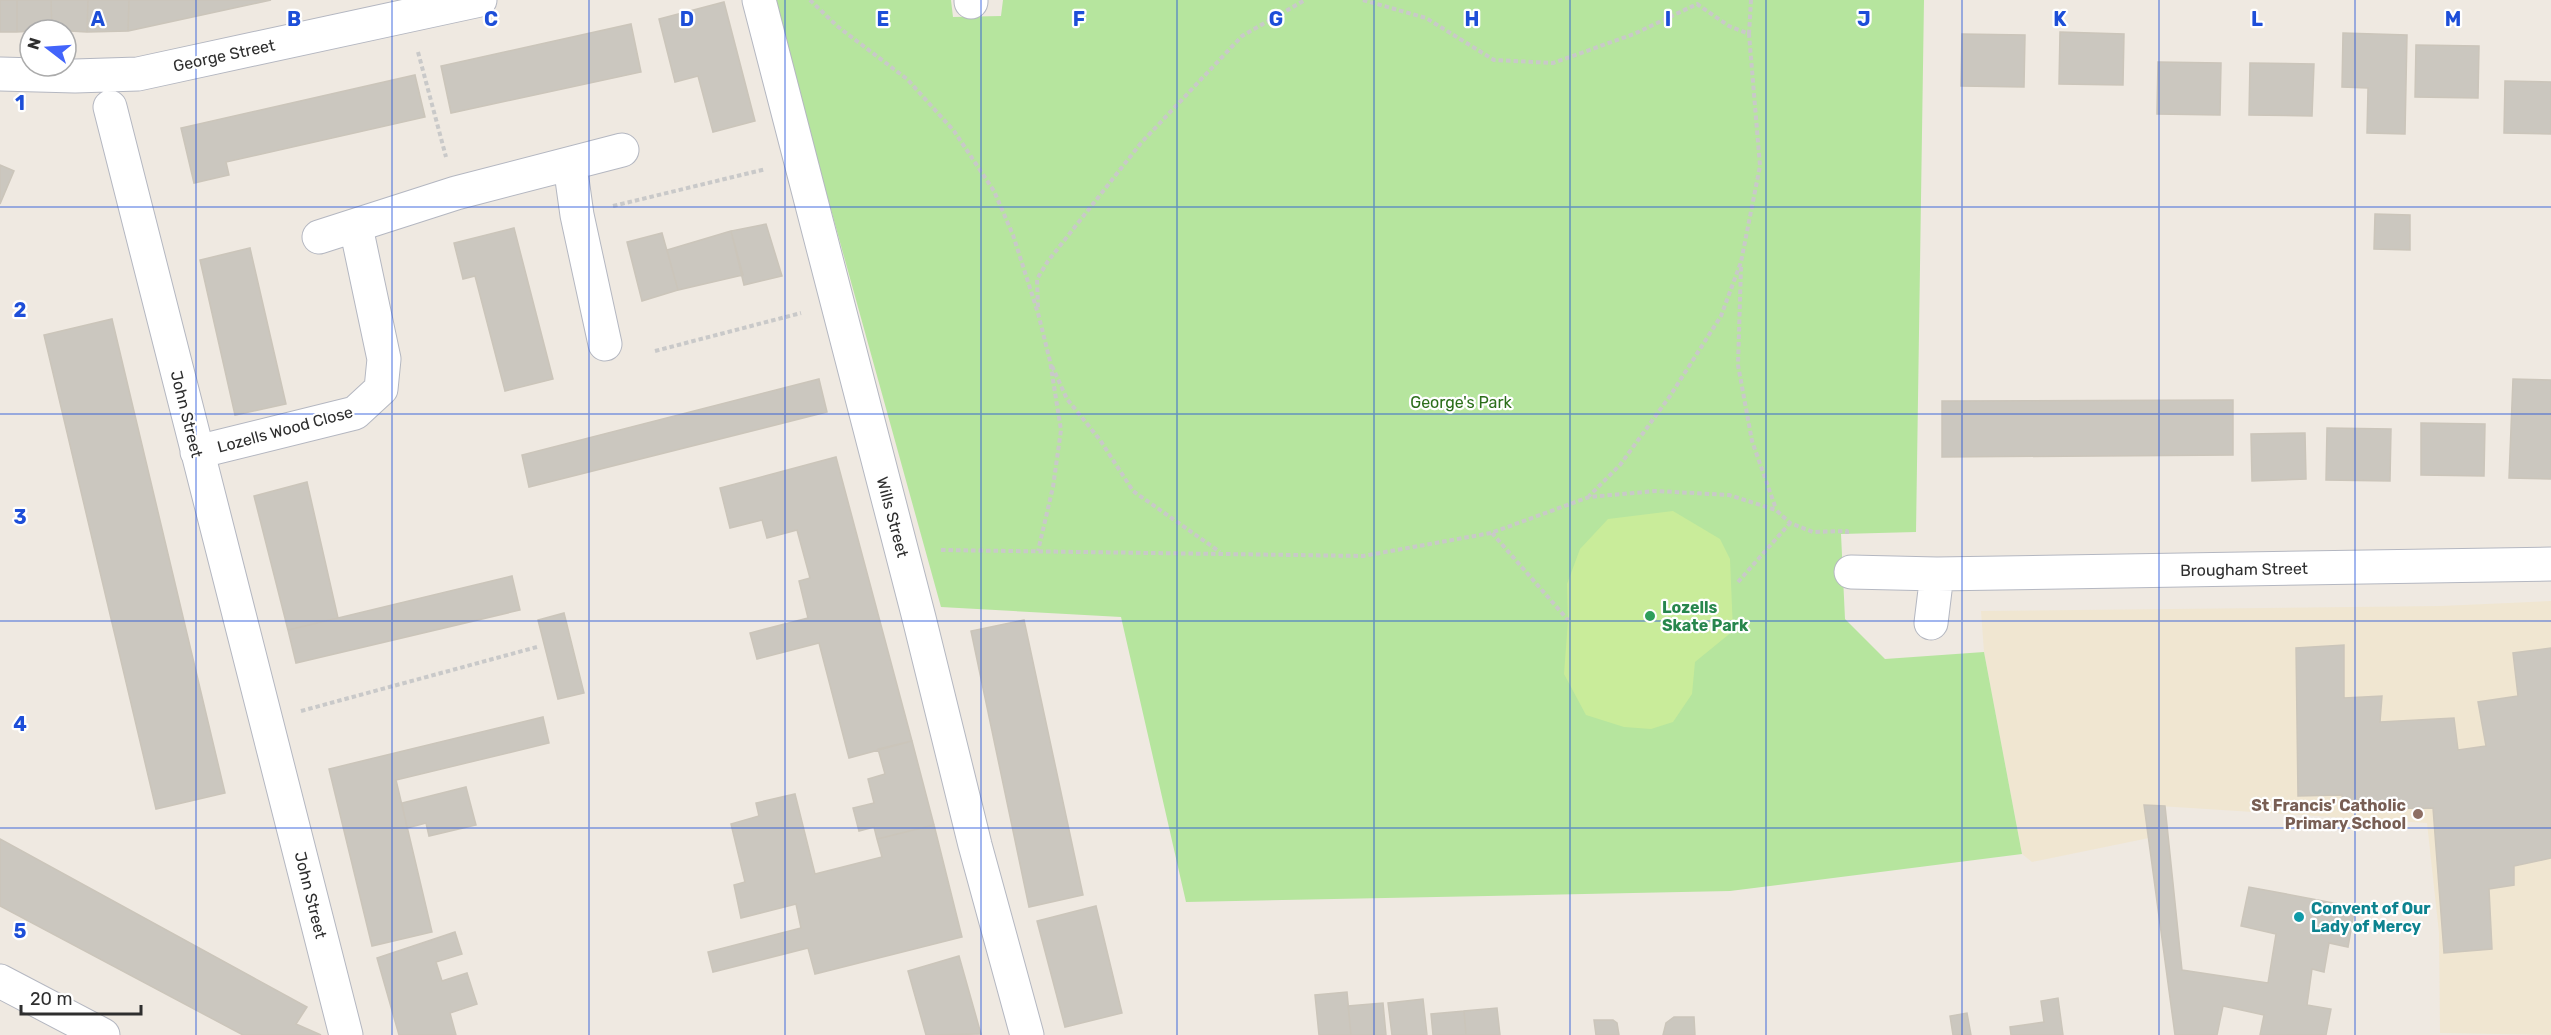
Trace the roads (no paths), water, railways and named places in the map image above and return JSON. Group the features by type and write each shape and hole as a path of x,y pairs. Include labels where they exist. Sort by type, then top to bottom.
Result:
{"street":[{"name":"George Street","path":"0,74 75,76 138,74 480,0"},
{"name":"Wills Street","path":"759,0 975,845 1027,1035"},
{"name":"John Street","path":"110,107 346,1035"},
{"path":"319,237 456,193 622,150"},
{"path":"570,165 577,215 605,344"},
{"name":"Lozells Wood Close","path":"197,452 355,413 381,389 384,359 356,227"},
{"name":"Brougham Street","path":"1851,572 1937,573 2551,564"},
{"path":"1931,623 1937,573"},
{"path":"0,981 103,1035"}],"place":[{"name":"Lozells Skate Park","path":"1650,616"},
{"name":"St Francis' Catholic Primary School","path":"2418,814"},
{"name":"Convent of Our Lady of Mercy","path":"2299,917"}],"park label":[{"name":"George's Park","path":"1461,402"}]}
